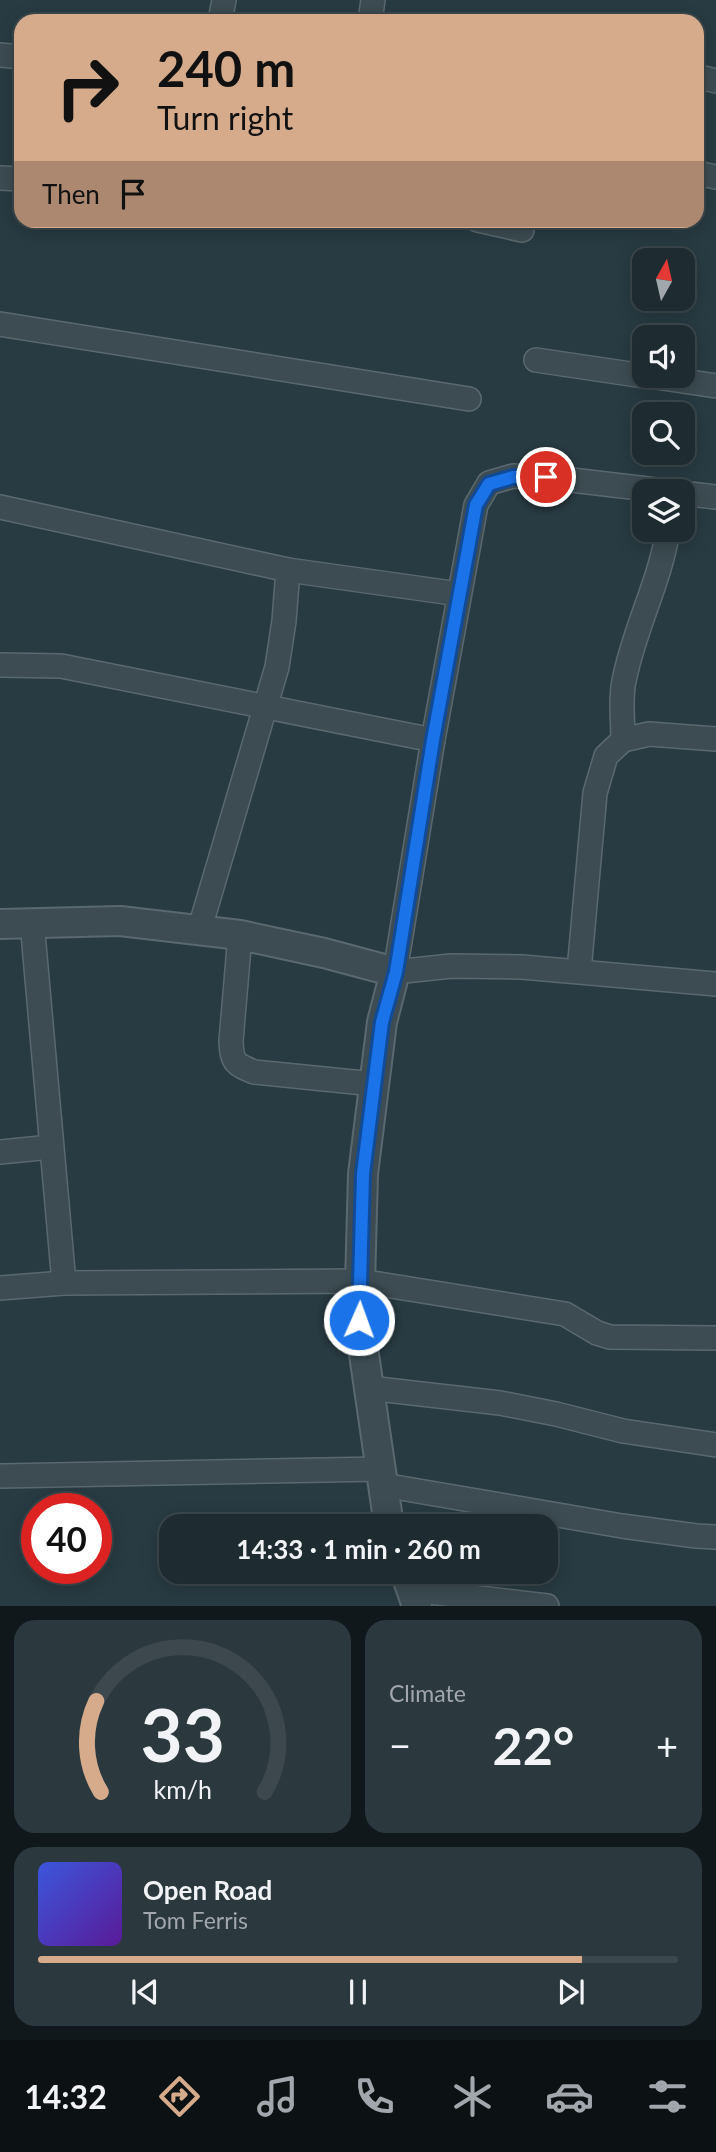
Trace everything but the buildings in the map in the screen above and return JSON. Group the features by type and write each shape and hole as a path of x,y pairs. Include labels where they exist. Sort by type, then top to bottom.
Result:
{"street":[{"path":"513,228 522,230"},
{"path":"0,324 469,399"},
{"path":"536,360 632,374"},
{"path":"695,383 716,386"},
{"path":"387,1514 359,1320 363,1174 382,1022 396,972 433,740 476,505 489,484 513,477 546,477 632,487"},
{"path":"695,495 716,497"},
{"path":"0,507 288,570 459,594"},
{"path":"623,740 623,684 633,645 657,578 665,542"},
{"path":"199,931 279,655 288,570"},
{"path":"0,665 61,666 433,740"},
{"path":"579,971 595,793 607,756 623,740 649,734 716,739"},
{"path":"0,924 120,921 240,935 396,972 451,966 522,967 716,984"},
{"path":"32,922 64,1283"},
{"path":"240,935 231,1041 232,1056 237,1065 254,1072 374,1084"},
{"path":"0,1152 51,1147"},
{"path":"0,1288 64,1283 360,1281 565,1314 597,1333 610,1337 716,1338"},
{"path":"369,1388 500,1403 623,1431 716,1445"},
{"path":"0,1476 382,1477 622,1526 716,1537"},
{"path":"411,1589 547,1606"}],"route":[{"path":"359,1320 363,1174 382,1022 396,972 433,740 476,505 489,484 513,477 546,477"}]}
